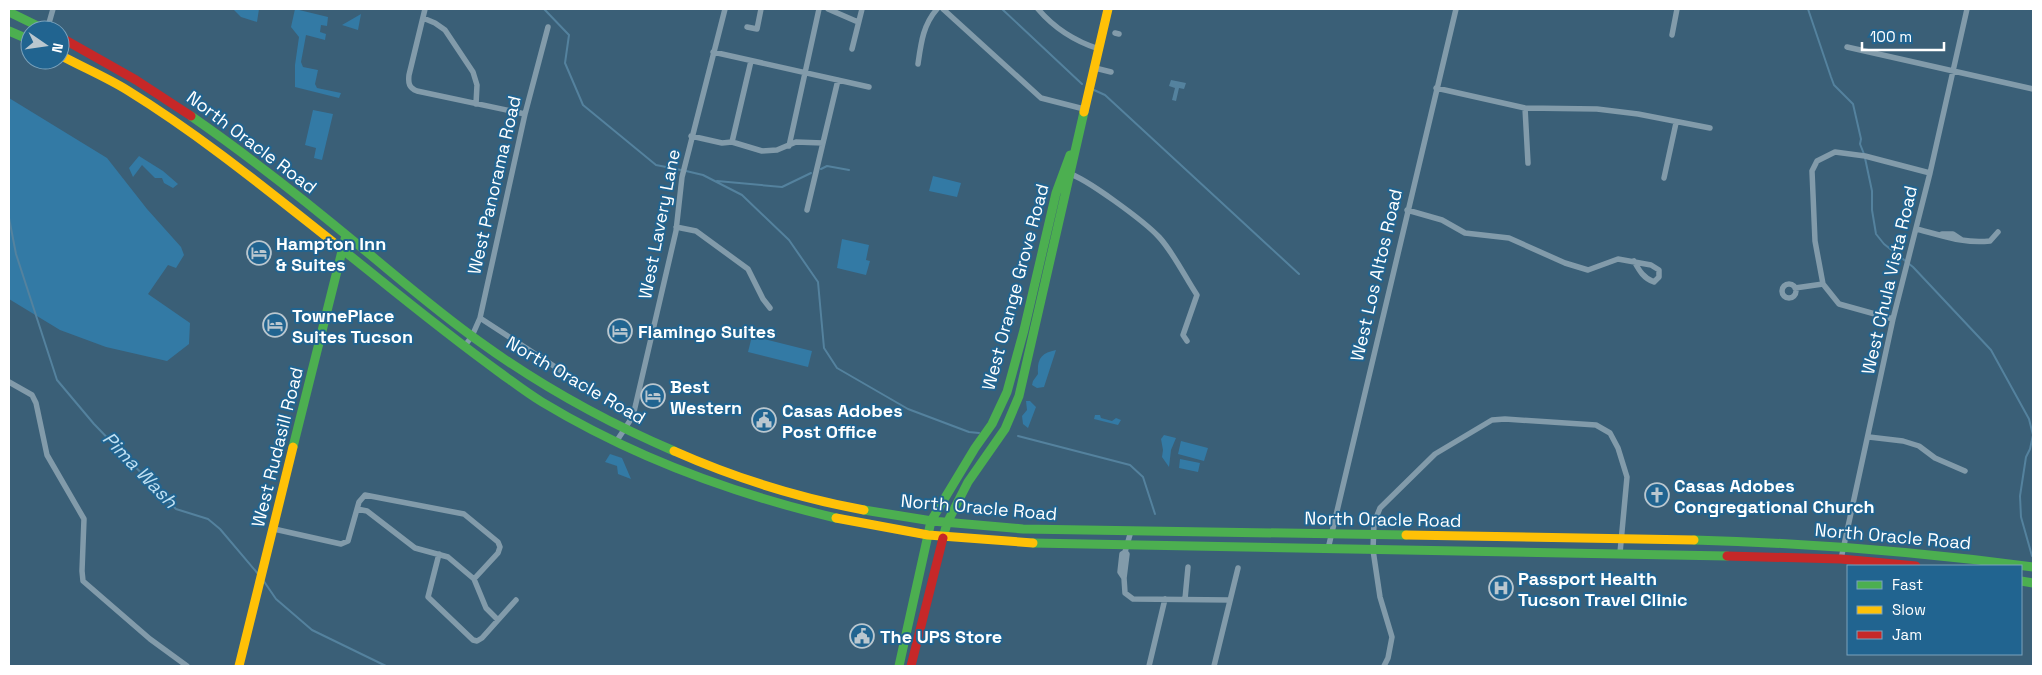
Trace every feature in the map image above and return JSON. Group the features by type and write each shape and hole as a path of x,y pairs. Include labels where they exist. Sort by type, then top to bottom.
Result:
{"main road":[{"name":"West Orange Grove Road","path":"899,666 931,521 975,448 992,424 1007,392 1066,173 1078,137 1108,9"},
{"path":"9,12 25,20"},
{"name":"North Oracle Road","path":"70,42 184,110 234,147 494,353 554,391 624,430 714,468 785,492 827,503 931,521 1063,531 1374,534 1844,546 1914,551 2018,565"},
{"name":"North Oracle Road","path":"70,60 125,89 226,158 464,347 542,402 616,442 706,480 782,505 852,522 943,538 1013,543 1126,548 1620,553 1841,559 1905,565"},
{"path":"226,158 234,147"},
{"name":"West Orange Grove Road","path":"911,666 947,523 968,482 1005,428 1019,396 1066,173"},
{"name":"West Rudasill Road","path":"239,666 346,235"}],"street":[{"path":"425,9 408,86 417,91 524,114"},
{"name":"West Lavery Lane","path":"616,442 633,416 676,227 682,174 725,9"},
{"path":"747,27 757,28 761,9"},
{"path":"789,146 819,9"},
{"path":"828,9 858,22"},
{"path":"852,49 862,9"},
{"path":"918,64 923,33 929,18 937,9"},
{"path":"943,9 1041,98 1084,109"},
{"path":"1038,9 1056,28 1076,41 1099,49"},
{"name":"West Los Altos Road","path":"1328,549 1456,9"},
{"path":"1672,35 1677,9"},
{"name":"West Chula Vista Road","path":"1841,559 1893,318 1930,173 1967,9"},
{"path":"423,18 436,23 445,30 473,72 477,85 476,104"},
{"name":"West Panorama Road","path":"464,347 472,336 480,318 524,114 548,27"},
{"path":"1847,47 2033,90"},
{"path":"713,52 870,88"},
{"path":"732,142 751,61"},
{"path":"1095,68 1111,72"},
{"path":"807,210 838,80"},
{"path":"1436,88 1525,108 1597,109 1638,114 1676,123 1710,128"},
{"path":"1525,108 1528,163"},
{"path":"1664,178 1676,123"},
{"path":"691,136 722,143 732,142 762,151 777,150 796,142 823,143"},
{"path":"1893,318 1839,304 1823,284 1815,241 1812,171 1817,160 1835,152 1865,156 1930,173"},
{"path":"1066,173 1090,184 1160,238 1197,295 1183,335 1187,341"},
{"path":"1407,210 1442,220 1465,232 1509,238 1565,264 1588,270 1618,259 1634,261"},
{"path":"676,227 696,231 748,269 770,308"},
{"path":"1916,229 1941,234 1953,234 1962,240 1974,242 1990,241 1998,232"},
{"path":"1795,288 1823,284"},
{"path":"480,318 560,370"},
{"path":"9,382 32,395 36,403 47,455 84,519 82,571 84,580 150,639 187,666"},
{"path":"1384,666 1392,637 1380,598 1373,550 1374,523 1380,508 1435,454 1492,420 1505,419 1596,425 1610,433 1618,448 1627,477 1620,553"},
{"path":"1869,436 1903,441 1919,446 1935,458 1964,471"},
{"path":"274,529 341,544 348,542 357,509 365,495 464,514 498,542 500,547 498,553 474,579"},
{"path":"357,509 368,511 415,548 448,557 474,579 486,608 498,620"},
{"path":"1131,532 1122,554 1120,572 1124,578 1126,595 1137,600 1230,600"},
{"path":"439,554 428,597 473,640 477,641 516,600"},
{"path":"1185,599 1188,567"},
{"path":"1214,666 1238,568"},
{"path":"1149,666 1166,599"}],"shaded area":[{"path":"233,9 259,9 257,22 241,17"},
{"path":"295,9 328,17 327,26 321,25 320,32 326,34 325,40 306,35 301,62 303,67 318,70 315,84 317,88 341,93 339,98 295,87 295,65 299,37 291,27"},
{"path":"361,14 358,30 342,25"},
{"path":"1171,80 1186,83 1184,89 1179,88 1176,101 1172,100 1175,88 1169,86"},
{"path":"9,98 107,158 147,209 181,247 184,255 176,268 168,265 148,294 190,323 189,344 167,361 106,347 60,330 9,299"},
{"path":"313,110 333,114 322,160 314,158 316,148 305,145"},
{"path":"139,156 163,171 178,184 173,188 164,183 162,178 155,178 142,165 133,177 129,168"},
{"path":"933,176 961,183 957,197 929,191"},
{"path":"842,239 869,245 866,260 870,261 866,275 837,268"},
{"path":"752,336 812,351 808,367 748,352"},
{"path":"1056,350 1044,387 1037,388 1032,385 1038,374 1039,361 1043,355"},
{"path":"1026,401 1030,401 1036,407 1028,428 1023,424 1022,416 1027,410"},
{"path":"1095,415 1100,415 1101,418 1112,421 1116,418 1121,420 1118,425 1094,419"},
{"path":"1164,435 1176,438 1171,450 1169,467 1162,457 1161,439"},
{"path":"1181,441 1208,448 1204,461 1178,454"},
{"path":"610,454 622,458 631,479 618,474 617,466 605,462"},
{"path":"1180,459 1200,463 1198,472 1179,468"}],"waterway":[{"path":"544,9 569,35 565,63 583,105 656,165 681,170"},
{"path":"1002,9 1082,84"},
{"path":"1808,9 1834,85 1853,104 1861,139 1860,144 1864,154"},
{"path":"1094,90 1105,95 1299,274"},
{"path":"1865,158 1872,191 1872,210 1876,234 1884,244 1913,267 1991,350 2029,419 2033,435 2026,457 2020,496 2021,517 2032,556"},
{"path":"821,169 827,166 849,170"},
{"path":"686,171 703,175 742,195 789,240 818,282 824,348 837,368 908,409 969,432 979,433"},
{"path":"717,181 782,187 811,173"},
{"name":"Pima Wash","path":"9,218 16,254 57,380 94,424 176,509 208,519 220,529 259,575"},
{"path":"1018,436 1130,465 1143,477 1155,514"},
{"name":"Pima Wash","path":"263,580 276,599 312,630 386,666"}],"traffic: fast":[{"path":"9,12 25,20"},
{"path":"9,31 20,36"},
{"path":"943,538 947,523 968,482 1005,429 1019,396 1084,112"},
{"path":"191,116 278,180 435,308 526,374 574,402 674,451"},
{"path":"928,535 931,521 975,448 992,424 1007,392 1024,330 1056,193 1070,155"},
{"path":"293,447 346,235"},
{"path":"333,242 478,356 531,395 577,422 648,457 685,472 760,497 836,518"},
{"path":"864,510 932,521 1023,529 1406,535"},
{"path":"899,666 928,535"},
{"path":"1694,540 1864,549 2016,565"},
{"path":"1033,543 1727,556"},
{"path":"2022,566 2033,567"},
{"path":"2022,581 2033,583"}],"traffic: slow":[{"path":"1084,112 1108,9"},
{"path":"70,60 119,85 181,125 333,242"},
{"path":"239,666 293,447"},
{"path":"674,451 720,470 768,486 815,500 864,510"},
{"path":"836,518 928,535 1033,543"},
{"path":"1406,535 1694,540"}],"traffic: jam":[{"path":"70,43 136,80 191,116"},
{"path":"911,666 943,538"},
{"path":"1727,556 1841,559 1905,565"}],"place":[{"name":"Hampton Inn & Suites","path":"259,253"},
{"name":"TownePlace Suites Tucson","path":"275,325"},
{"name":"Flamingo Suites","path":"620,331"},
{"name":"Best Western","path":"653,396"},
{"name":"Casas Adobes Post Office","path":"764,420"},
{"name":"Casas Adobes Congregational Church","path":"1657,495"},
{"name":"Passport Health Tucson Travel Clinic","path":"1501,588"},
{"name":"The UPS Store","path":"862,636"}]}
